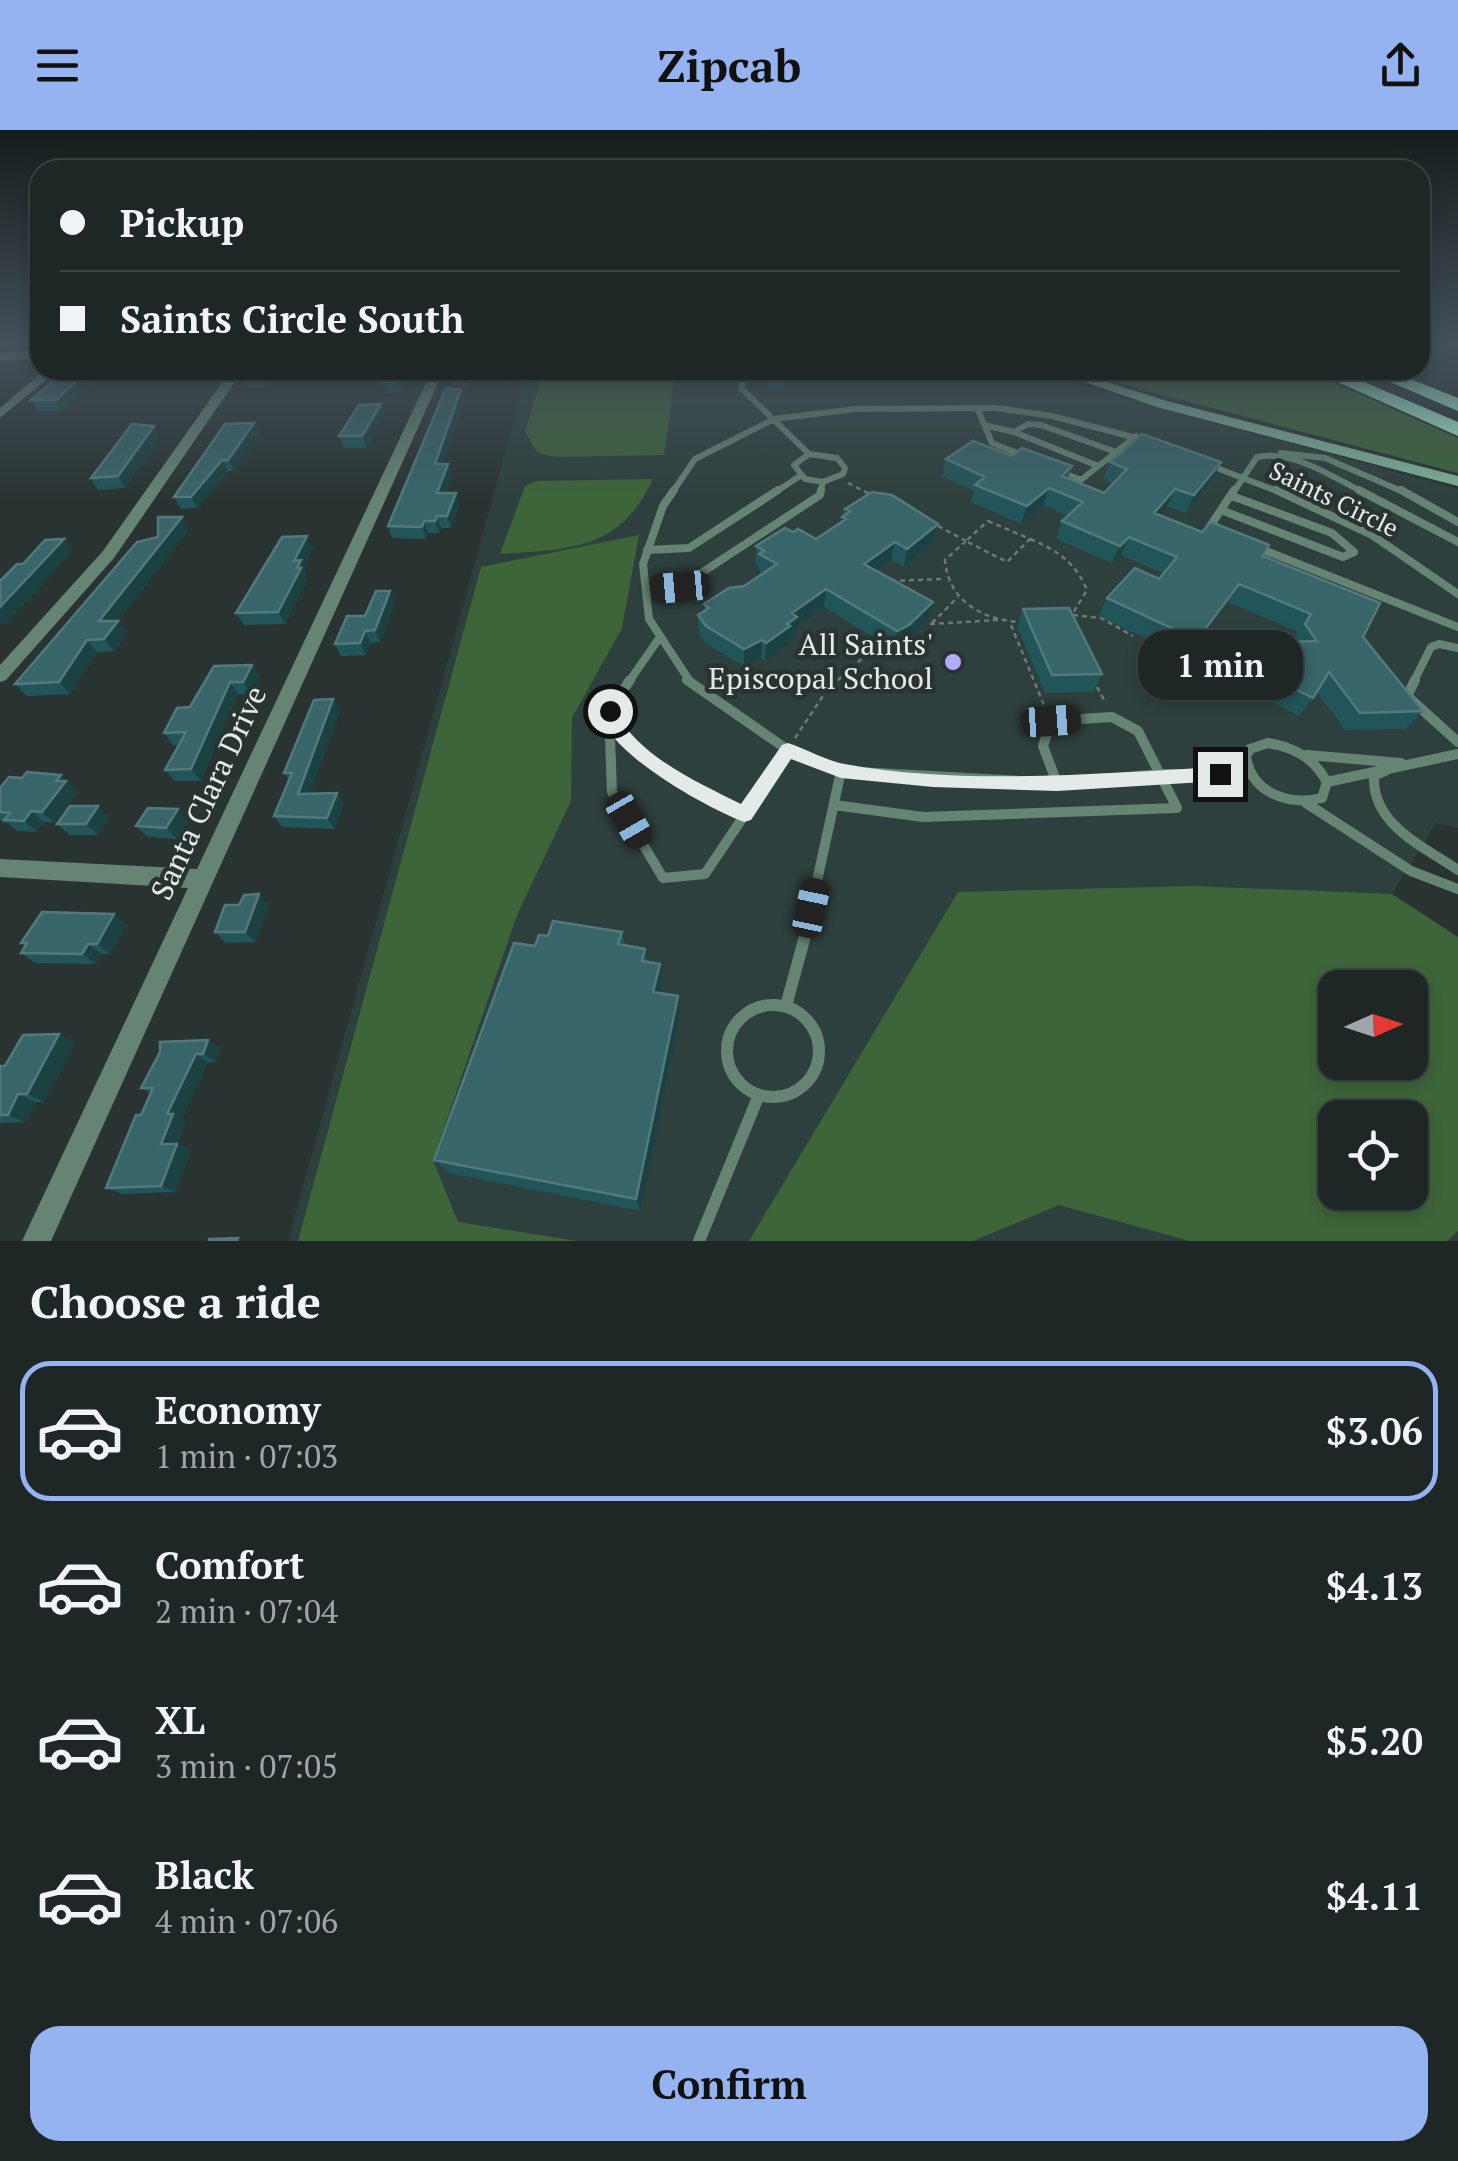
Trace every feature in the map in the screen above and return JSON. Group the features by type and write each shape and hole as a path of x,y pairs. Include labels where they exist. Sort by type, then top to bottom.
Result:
{"highway":[{"path":"1379,396 1458,430"},
{"path":"1395,396 1458,422"}],"main road":[{"path":"1137,396 1458,481"}],"street":[{"path":"0,414 21,396"},
{"path":"0,676 56,617 121,537 217,396"},
{"name":"Santa Clara Drive","path":"36,1241 426,396"},
{"path":"0,868 202,879"}],"lane":[{"path":"749,396 810,454"},
{"path":"977,408 992,444 1032,460"},
{"path":"1152,442 1052,416 977,408 856,409 774,419 695,458 663,506 642,564 649,619 687,680 788,750 841,771 1057,783 1161,774 1250,774"},
{"path":"1014,432 1036,424 1116,452"},
{"path":"984,425 1014,432 1098,466"},
{"path":"1048,467 1081,480 1136,436"},
{"path":"1212,530 1208,526 1246,478 1249,465 1257,457 1294,452 1326,460 1458,522"},
{"path":"810,454 829,455 843,463 843,474 823,482 800,476 794,465 810,454"},
{"path":"1274,454 1418,518 1458,542"},
{"name":"Saints Circle","path":"1200,461 1291,494 1404,556 1458,594"},
{"path":"648,550 689,548 800,476"},
{"path":"646,590 680,587 820,494 823,482"},
{"path":"1232,496 1343,539 1354,552 1343,557 1334,578"},
{"path":"1221,510 1343,557"},
{"path":"1247,544 1458,627"},
{"path":"660,637 610,711 610,722 612,792 663,878 704,874 788,750"},
{"path":"1458,648 1439,644 1431,647 1408,696 1414,706 1458,742"},
{"path":"834,805 923,817 1176,810 1138,731 1112,717 1051,721 1043,746 1057,783"},
{"path":"610,722 666,774 744,814"},
{"path":"1419,764 1304,755 1280,745 1258,745 1246,756 1250,774 1276,796 1306,802 1411,870 1458,890"},
{"path":"1327,782 1458,754"},
{"path":"1304,755 1323,772 1327,782 1322,798 1306,802"},
{"path":"1387,770 1374,776 1370,794 1377,807 1399,828 1458,870"},
{"path":"786,1006 796,978 841,771"},
{"path":"756,1006 786,1006 800,1014 816,1040 818,1057 814,1072 805,1086 791,1095 760,1096 734,1074 728,1042 734,1026 756,1006"},
{"path":"700,1241 760,1096"}],"path":[{"path":"837,478 886,501"},
{"path":"996,515 945,560 945,579 958,597 1000,620"},
{"path":"988,521 1056,550 1080,570 1088,590 1065,619"},
{"path":"935,524 1007,562 1030,539"},
{"path":"1056,550 1062,544"},
{"path":"888,581 945,579"},
{"path":"958,597 930,624 1028,621"},
{"path":"1072,615 1101,618 1133,636"},
{"path":"1010,622 1051,721"},
{"path":"788,750 827,690 876,646"},
{"path":"1096,684 1112,717"}],"shaded area":[{"name":"All Saints' Episcopal School","path":"521,396 1116,396 1458,489 1458,828 1436,823 1392,894 1458,947 1458,1241 288,1241"}],"green space":[{"path":"536,396 672,396 664,455 556,457 538,453 525,432"},
{"path":"1167,396 1363,396 1458,438 1458,473"},
{"path":"653,479 640,502 609,533 571,547 500,554 525,486 537,481"},
{"path":"639,535 622,628 572,718 571,801 517,915 433,1160 458,1222 577,1241 298,1241 481,567"},
{"path":"1194,886 1392,894 1458,937 1458,1231 1447,1241 1190,1241 1059,1205 973,1241 749,1241 958,892"}],"building":[{"path":"36,396 61,396 56,400 31,400"},
{"path":"443,396 459,396 435,464 448,464 437,493 456,493 447,516 424,521 422,527 388,526"},
{"path":"381,404 362,436 339,436 359,405"},
{"path":"254,423 228,460 222,460 191,497 174,497 225,424"},
{"path":"132,424 154,426 118,476 91,478"},
{"path":"1142,434 1221,462 1194,495 1175,489 1154,513 1202,532 1211,522 1269,545 1263,556 1380,603 1363,637 1423,711 1360,713 1329,672 1313,698 1266,675 1291,642 1317,641 1305,624 1311,614 1239,584 1197,640 1107,598 1135,568 1159,579 1177,557 1129,537 1120,546 1062,521 1083,502 1049,488 1027,506 975,485 985,477 946,459 973,441 1012,456 1022,448 1072,466 1062,476 1104,493 1127,469 1110,462"},
{"path":"872,492 892,495 938,524 907,549 895,542 864,564 933,602 909,625 897,631 826,589 792,613 797,617 787,624 790,626 766,643 762,640 744,649 706,626 698,615 709,608 704,604 729,588 744,586 777,564 759,554 764,551 756,546 785,528 793,532 798,529 816,539 846,519 842,517 850,511 845,509"},
{"path":"158,517 182,517 99,621 118,621 104,639 87,640 59,682 15,684 137,542 158,537"},
{"path":"307,536 294,561 301,560 297,568 301,568 278,612 236,613 282,537"},
{"path":"64,539 0,607 0,581 45,540"},
{"path":"376,591 390,591 375,630 365,631 360,643 335,644 347,616 365,616"},
{"path":"1069,608 1102,674 1052,675 1023,609"},
{"path":"252,665 243,682 230,682 191,769 165,770 186,732 164,733 177,708 190,707 214,666"},
{"path":"333,699 298,794 337,793 327,818 274,816 292,773 284,773 314,700"},
{"path":"27,772 61,775 56,781 66,781 42,812 31,811 24,821 4,820 10,813 0,812 0,788 9,777 22,778"},
{"path":"70,806 98,806 86,824 57,824"},
{"path":"148,808 178,809 166,828 136,826"},
{"path":"259,894 245,932 215,932 225,905 239,905 244,895"},
{"path":"42,912 114,914 97,944 88,944 82,954 21,953 27,943 21,943"},
{"path":"553,921 622,932 618,944 645,949 642,961 660,964 653,992 678,996 636,1199 434,1160 514,943 535,946 539,935 548,936"},
{"path":"59,1034 27,1094 18,1094 8,1115 0,1115 0,1066 5,1066 23,1035"},
{"path":"208,1040 203,1054 196,1054 167,1114 173,1114 161,1144 177,1144 161,1186 106,1188 136,1115 141,1115 153,1088 141,1088 160,1052 160,1042"},
{"path":"238,1238 237,1241 209,1241 209,1239"}],"place":[{"name":"All Saints' Episcopal School","path":"953,662"}],"route":[{"path":"610,711 610,722 666,774 744,814 788,750 841,771 933,779 1057,783 1161,774 1220,774"}]}
